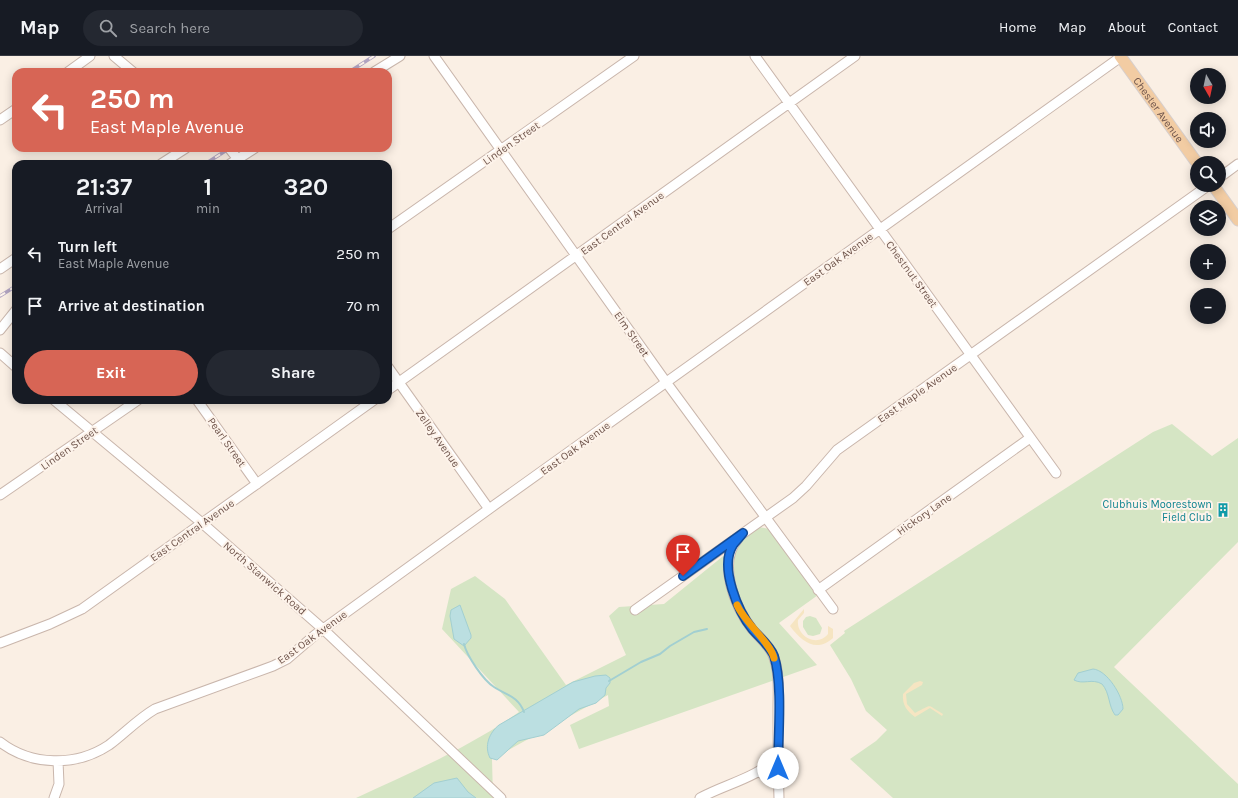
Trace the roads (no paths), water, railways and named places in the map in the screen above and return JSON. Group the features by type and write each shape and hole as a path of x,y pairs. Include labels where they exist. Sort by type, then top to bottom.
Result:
{"main road":[{"name":"Chester Avenue","path":"1121,56 1192,156"},
{"path":"1218,192 1238,220"}],"street":[{"path":"74,68 90,56"},
{"path":"114,56 128,68"},
{"path":"380,68 400,56"},
{"name":"Elm Street","path":"434,56 666,382 818,590 834,609"},
{"name":"Linden Street","path":"392,226 634,56"},
{"name":"Chestnut Street","path":"755,56 1056,473"},
{"name":"East Central Avenue","path":"392,387 855,56"},
{"name":"East Oak Avenue","path":"0,742 10,750 28,757 58,761 89,755 108,745 141,717 155,710 273,666 287,659 323,629 1121,56"},
{"path":"0,120 12,111"},
{"path":"168,160 180,152"},
{"path":"240,160 250,152"},
{"path":"1226,173 1238,164"},
{"name":"East Maple Avenue","path":"634,610 766,518 806,486 837,450 1199,192"},
{"path":"0,269 12,261"},
{"path":"0,330 12,315"},
{"path":"0,353 12,364"},
{"name":"Zelley Avenue","path":"392,372 489,509"},
{"name":"North Stanwick Road","path":"59,404 202,522 323,629 501,798"},
{"name":"Linden Street","path":"0,495 132,404"},
{"name":"Pearl Street","path":"201,404 257,484"},
{"name":"East Central Avenue","path":"0,643 50,624 82,609 368,404"},
{"name":"Hickory Lane","path":"818,590 1030,438"},
{"path":"743,533 732,545 729,558 730,576 734,598 739,609 773,655 778,677 778,756 780,798"},
{"path":"700,798 758,772 771,764 778,756"},
{"path":"54,798 59,784 58,761"},
{"path":"758,772 779,779"}],"water":[{"path":"460,605 471,635 471,638 464,646 454,639 450,616 451,610"},
{"path":"1093,669 1104,674 1117,691 1123,709 1118,715 1115,715 1105,688 1102,684 1098,682 1081,682 1074,680 1078,673"},
{"path":"606,675 610,678 610,683 606,688 605,695 596,703 579,709 544,735 518,741 497,760 490,758 487,749 488,740 495,728 499,725 573,682 595,676"},
{"path":"457,778 468,792 476,798 413,798 434,783"}],"waterway":[{"path":"609,681 641,662 660,654 670,646 694,632 707,629"},
{"path":"464,644 472,661 485,679 494,687 515,699 524,712"}],"railway":[{"path":"355,68 374,56"},
{"path":"211,160 224,152"},
{"path":"0,296 12,288"}],"place":[{"name":"Clubhuis Moorestown Field Club","path":"1223,510"}]}
